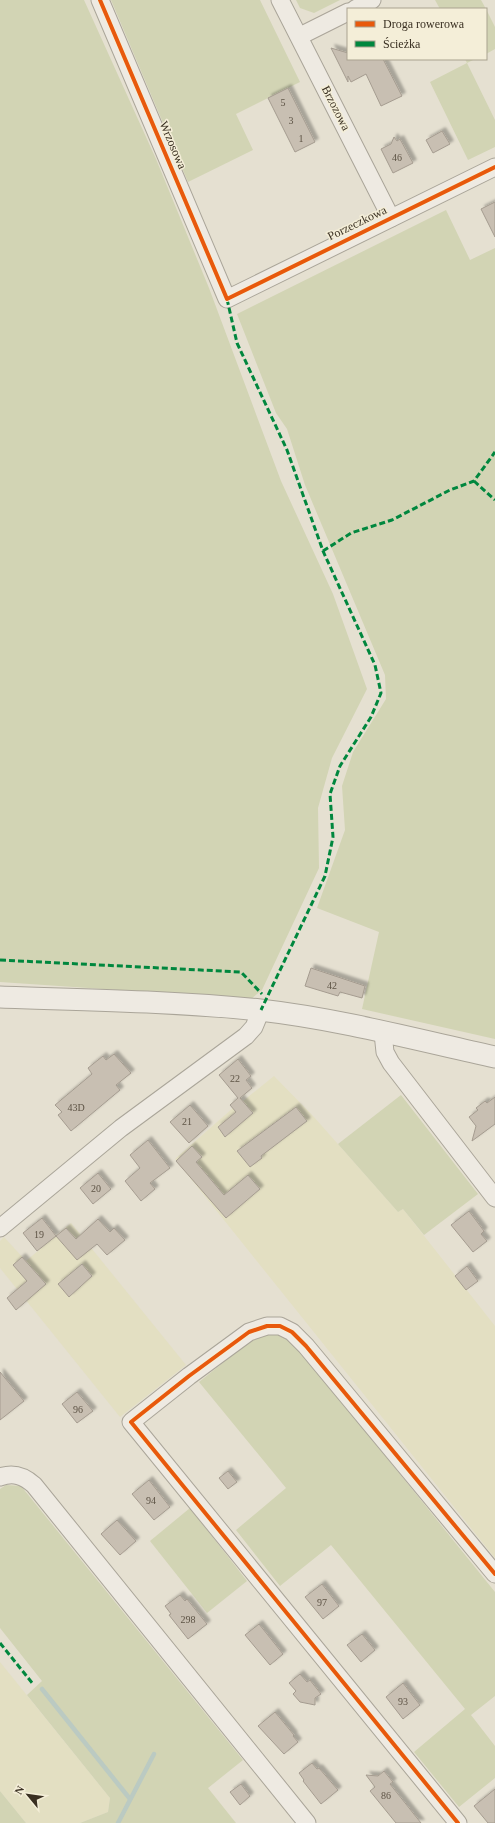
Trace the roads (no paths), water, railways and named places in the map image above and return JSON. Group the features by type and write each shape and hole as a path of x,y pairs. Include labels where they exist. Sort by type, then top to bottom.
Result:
{"street":[{"name":"Wrzosowa","path":"100,0 227,299"},
{"name":"Brzozowa","path":"280,0 300,36 391,218"},
{"path":"357,8 372,0"},
{"path":"300,36 347,12"},
{"name":"Porzeczkowa","path":"227,299 495,167"},
{"path":"0,997 193,1005 261,1010 383,1033 495,1058"},
{"path":"0,1228 121,1128 246,1036 254,1027 261,1010"},
{"path":"383,1033 385,1052 391,1063 495,1198"},
{"path":"458,1823 131,1422 189,1376 249,1332 266,1326 280,1326 292,1332 306,1346 495,1574"},
{"path":"0,1477 12,1474 20,1476 34,1485 307,1823"}],"waterway":[{"path":"42,1689 130,1799"},
{"path":"118,1823 154,1754"}]}
